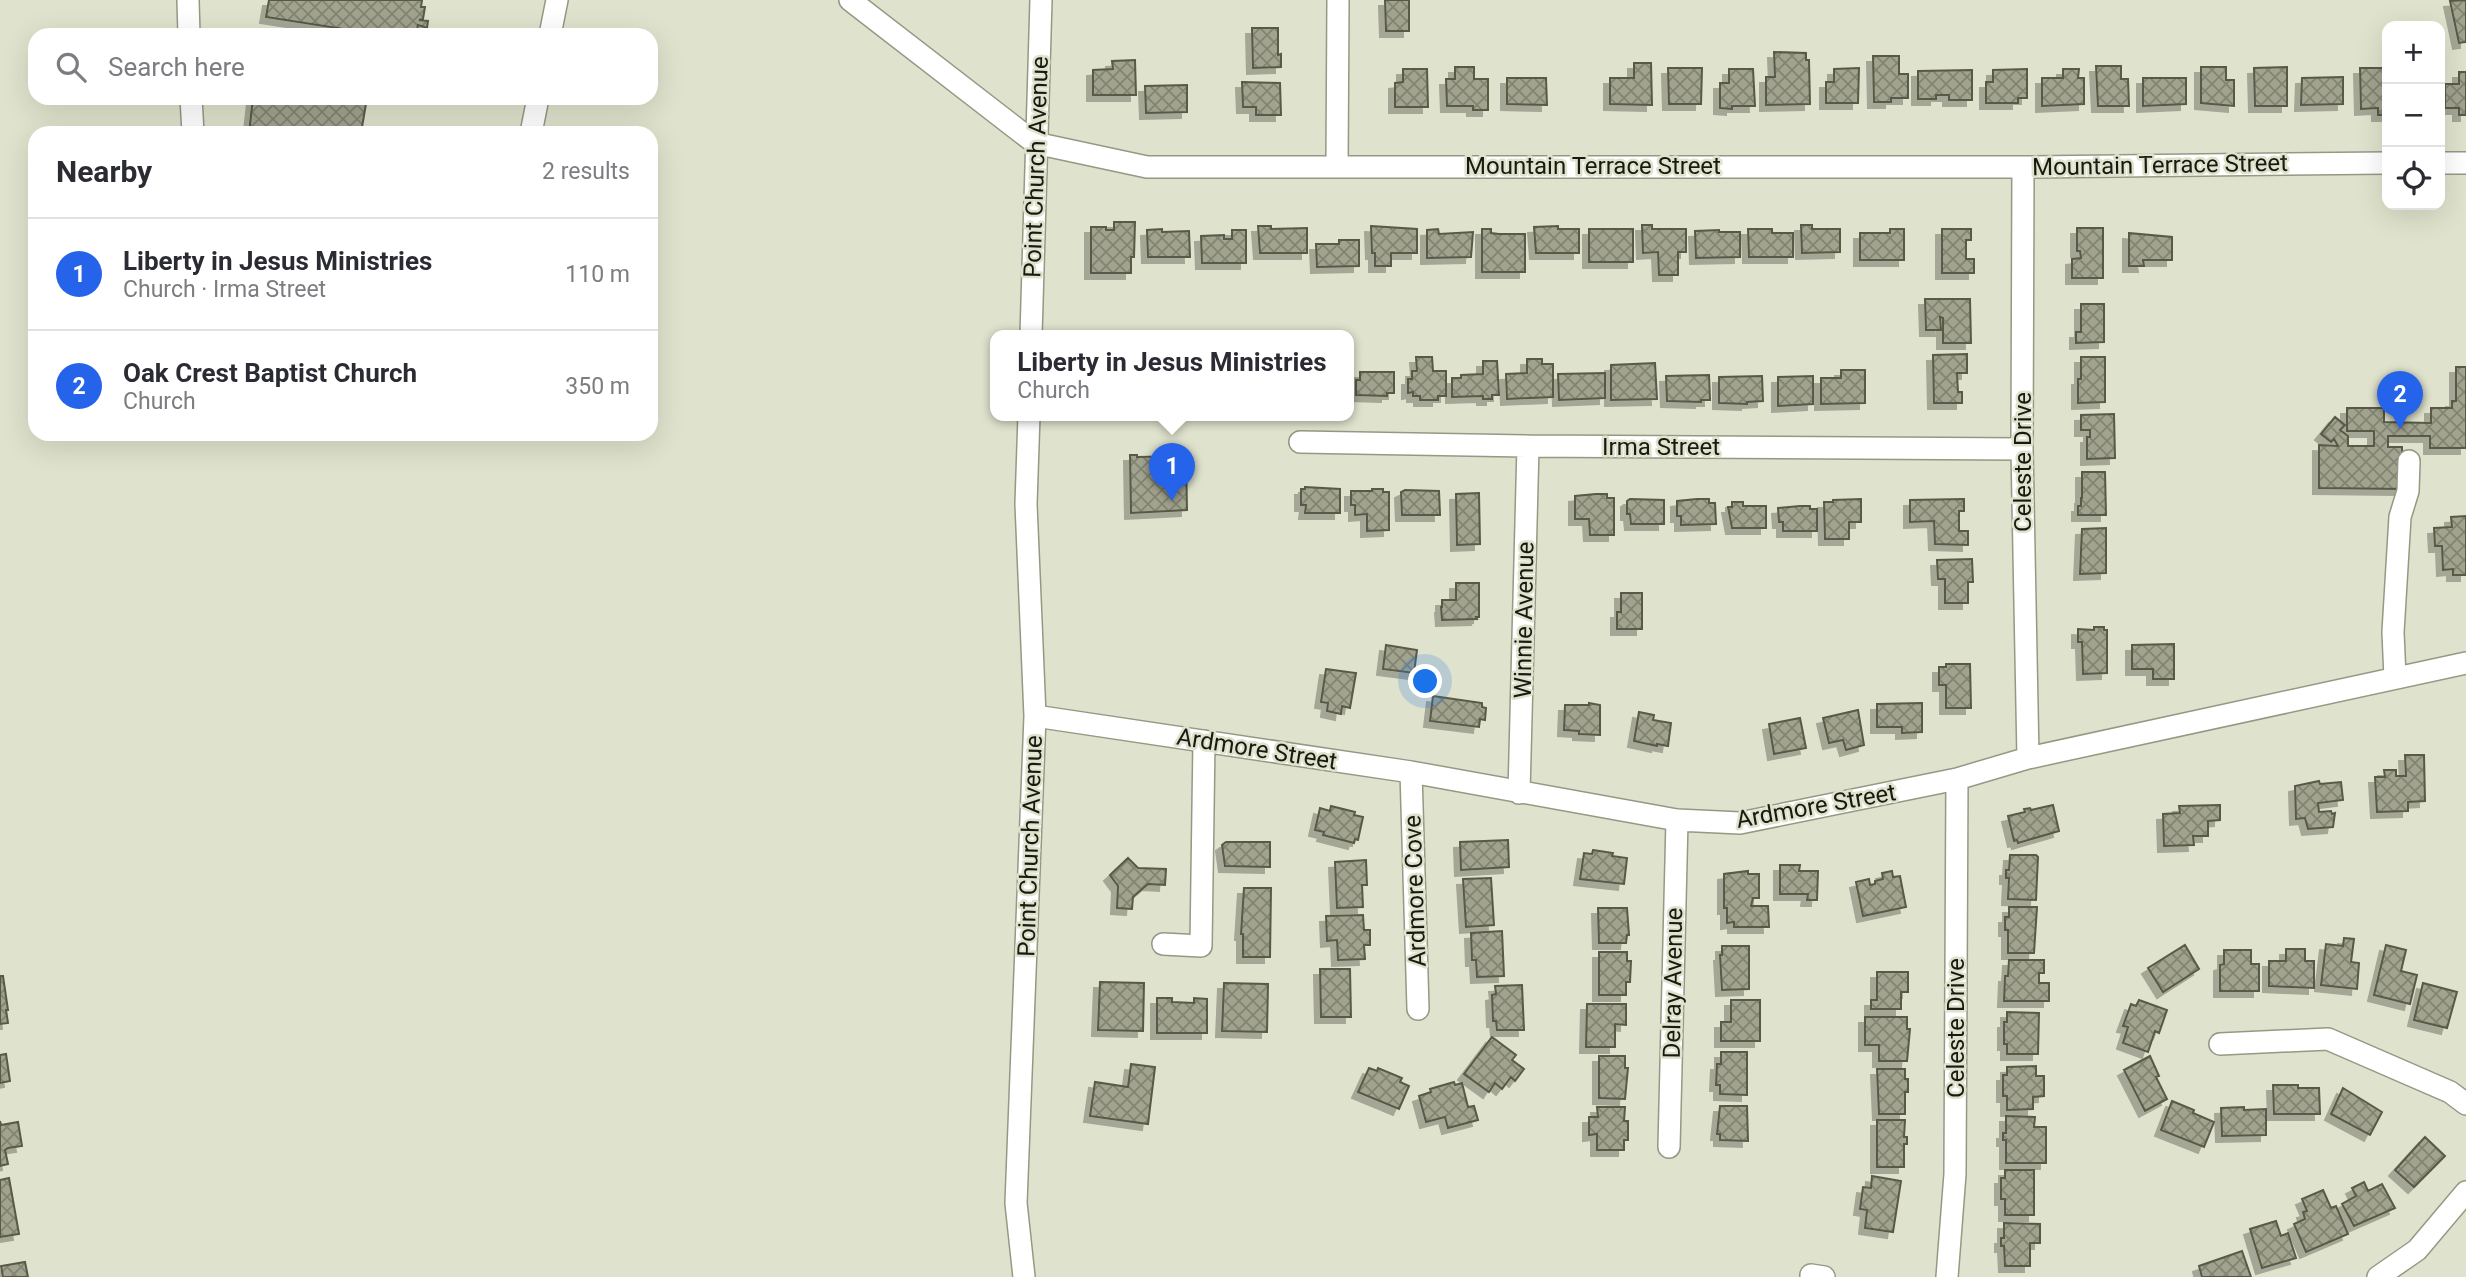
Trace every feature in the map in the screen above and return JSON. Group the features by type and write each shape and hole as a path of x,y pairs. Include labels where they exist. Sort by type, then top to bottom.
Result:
{"street":[{"path":"188,0 189,28"},
{"path":"551,28 557,0"},
{"name":"Mountain Terrace Street","path":"850,0 1035,143 1147,167 2023,167 2382,163"},
{"name":"Point Church Avenue","path":"1031,330 1041,0"},
{"path":"1337,166 1338,0"},
{"path":"191,105 193,126"},
{"path":"532,126 537,105"},
{"path":"2445,163 2466,163"},
{"name":"Celeste Drive","path":"2023,167 2022,449 2028,758"},
{"name":"Point Church Avenue","path":"1024,1277 1016,1203 1035,716 1026,504 1029,421"},
{"name":"Irma Street","path":"1300,442 2022,449"},
{"name":"Winnie Avenue","path":"1520,793 1528,446"},
{"path":"2395,678 2393,632 2399,530 2408,491 2409,461"},
{"name":"Ardmore Street","path":"1035,716 1411,772 1677,820 1740,823 1958,779 2028,758 2466,663"},
{"path":"1163,944 1201,946 1204,741"},
{"name":"Ardmore Cove","path":"1411,772 1418,1009"},
{"name":"Celeste Drive","path":"1947,1277 1955,1174 1958,779"},
{"name":"Delray Avenue","path":"1669,1147 1677,820"},
{"path":"2220,1044 2328,1039 2450,1092 2466,1104"},
{"path":"2378,1277 2417,1250 2466,1192"}],"building":[{"path":"269,0 422,0 421,7 425,7 423,19 419,20 428,21 427,28 418,25 417,28 337,28 266,17"},
{"path":"1385,0 1409,0 1409,31 1386,31"},
{"path":"2466,0 2466,42 2459,43 2450,1"},
{"path":"1252,28 1278,28 1281,67 1253,68"},
{"path":"1774,52 1806,53 1806,60 1809,60 1810,104 1766,105 1766,77 1775,77"},
{"path":"1873,56 1899,56 1899,74 1908,74 1908,98 1874,102"},
{"path":"1135,60 1136,95 1093,95 1093,70 1113,69 1112,61"},
{"path":"1634,63 1651,63 1652,105 1610,104 1610,78 1634,78"},
{"path":"2096,66 2121,66 2121,79 2128,79 2129,106 2098,106"},
{"path":"1455,67 1474,67 1474,79 1488,79 1488,110 1473,110 1473,106 1447,106 1446,79 1455,79"},
{"path":"2201,67 2226,67 2226,80 2234,80 2234,106 2201,103"},
{"path":"2287,67 2287,106 2255,106 2254,68"},
{"path":"1668,68 1702,68 1701,104 1669,104"},
{"path":"1859,68 1858,103 1826,103 1826,82 1834,82 1834,69"},
{"path":"2360,68 2382,68 2382,115 2378,115 2378,108 2361,109"},
{"path":"1403,69 1427,69 1428,107 1395,107 1395,83 1403,82"},
{"path":"1729,69 1753,69 1755,106 1720,108 1720,83 1729,83"},
{"path":"2027,69 2027,98 2018,98 2018,103 1986,103 1986,82 1993,82 1993,70"},
{"path":"2063,69 2079,69 2078,78 2084,78 2084,104 2042,106 2042,78 2063,78"},
{"path":"1972,70 1972,100 1949,100 1949,95 1936,95 1936,99 1918,99 1918,71"},
{"path":"2459,72 2466,72 2466,115 2459,115 2459,108 2445,108 2445,84 2459,84"},
{"path":"2343,77 2343,104 2301,105 2302,78"},
{"path":"1507,78 1546,78 1547,105 1507,104"},
{"path":"2143,78 2186,78 2186,104 2143,106"},
{"path":"1242,82 1280,83 1281,115 1256,115 1256,107 1243,107"},
{"path":"1187,85 1187,112 1146,113 1145,86"},
{"path":"252,105 366,105 362,126 250,126"},
{"path":"1114,222 1135,222 1131,273 1091,273 1091,227 1114,230"},
{"path":"1642,225 1652,225 1652,229 1686,229 1686,252 1678,252 1678,275 1659,275 1658,252 1643,253"},
{"path":"1801,225 1812,225 1812,229 1840,229 1840,252 1802,253"},
{"path":"1258,226 1271,226 1271,229 1307,228 1307,253 1260,253"},
{"path":"1371,226 1417,229 1417,253 1391,253 1391,266 1375,266"},
{"path":"1558,226 1558,229 1579,229 1579,253 1536,253 1534,227"},
{"path":"2077,228 2103,228 2103,278 2072,278 2072,259 2081,258 2080,251 2077,251"},
{"path":"1162,229 1162,232 1189,231 1190,257 1148,257 1147,230"},
{"path":"1438,229 1439,234 1473,232 1471,257 1427,258 1427,230"},
{"path":"1482,229 1491,229 1491,233 1499,234 1525,234 1525,272 1482,272"},
{"path":"1589,229 1633,229 1633,262 1589,262"},
{"path":"1748,229 1772,229 1772,233 1793,233 1793,257 1749,257"},
{"path":"1890,229 1904,229 1904,260 1860,260 1860,233 1890,233"},
{"path":"1942,229 1971,229 1971,240 1966,240 1966,259 1974,259 1974,273 1942,273"},
{"path":"1232,230 1246,230 1246,263 1202,263 1201,236 1224,235 1224,239 1232,239"},
{"path":"1695,231 1740,232 1740,257 1696,258"},
{"path":"2129,233 2172,237 2172,260 2143,260 2144,266 2129,266"},
{"path":"1339,240 1359,240 1359,266 1317,267 1316,244 1339,244"},
{"path":"1925,299 1970,299 1971,343 1943,343 1943,318 1940,317 1941,330 1926,330"},
{"path":"2081,304 2104,304 2104,342 2076,343 2076,332 2081,332"},
{"path":"1967,354 1967,373 1957,373 1958,392 1962,392 1962,403 1934,403 1933,355"},
{"path":"1416,357 1432,357 1433,371 1446,371 1446,396 1438,396 1438,400 1420,400 1420,396 1413,396 1413,392 1408,393 1408,379 1412,379 1412,371 1417,371"},
{"path":"2081,357 2105,357 2105,402 2078,403"},
{"path":"1527,359 1542,359 1542,364 1553,364 1553,397 1507,399 1506,374 1527,373"},
{"path":"1483,361 1497,361 1499,395 1492,395 1492,399 1483,399 1483,396 1452,397 1452,378 1483,374"},
{"path":"1655,363 1657,399 1611,400 1611,365"},
{"path":"2456,367 2466,367 2466,448 2430,448 2430,436 2388,436 2388,447 2402,447 2402,489 2319,488 2319,445 2338,446 2334,439 2331,442 2321,434 2335,417 2345,425 2340,430 2348,436 2348,446 2374,446 2374,431 2347,431 2347,408 2384,408 2384,422 2431,423 2431,408 2452,408 2452,401 2456,401"},
{"path":"1841,370 1865,370 1865,403 1821,404 1821,378 1841,378"},
{"path":"1360,372 1394,372 1394,393 1387,393 1387,396 1356,395 1356,380 1360,380"},
{"path":"1605,373 1605,398 1559,400 1558,374"},
{"path":"1709,375 1710,400 1667,401 1666,376"},
{"path":"1762,376 1763,401 1747,404 1719,403 1719,377"},
{"path":"1813,376 1813,404 1778,406 1778,377"},
{"path":"2114,414 2115,458 2087,459 2087,437 2090,437 2090,430 2081,430 2081,415"},
{"path":"1130,455 1186,456 1187,510 1131,513"},
{"path":"2082,472 2105,472 2106,515 2078,515 2082,498"},
{"path":"1301,489 1340,489 1340,513 1305,513 1306,505 1301,505"},
{"path":"1372,489 1389,492 1389,530 1367,531 1367,514 1355,515 1355,505 1351,505 1351,491"},
{"path":"1439,491 1440,515 1402,515 1401,492"},
{"path":"1479,493 1480,544 1457,545 1456,494"},
{"path":"1607,494 1607,498 1614,498 1614,535 1590,535 1589,519 1575,519 1575,496"},
{"path":"1709,499 1709,503 1715,503 1716,524 1681,525 1681,516 1677,516 1677,501"},
{"path":"1861,499 1861,522 1849,522 1849,539 1825,539 1824,502"},
{"path":"1964,499 1964,511 1959,511 1959,531 1968,531 1968,545 1935,544 1934,521 1910,522 1910,500"},
{"path":"1664,500 1664,524 1631,524 1630,514 1627,514 1627,501"},
{"path":"1732,502 1743,502 1743,506 1766,506 1766,528 1732,528 1728,507 1732,507"},
{"path":"1800,506 1817,509 1817,531 1783,531 1778,508"},
{"path":"2466,516 2466,575 2453,575 2453,569 2443,570 2442,546 2435,546 2434,528 2452,527 2451,517"},
{"path":"2106,528 2106,573 2080,574 2082,529"},
{"path":"1972,559 1973,582 1968,582 1968,603 1945,603 1945,579 1938,579 1937,560"},
{"path":"1456,583 1479,583 1477,619 1442,620 1442,600 1456,600"},
{"path":"1621,593 1642,593 1642,629 1617,629"},
{"path":"2094,627 2104,627 2104,630 2107,630 2107,673 2083,674 2082,642 2078,642 2078,629 2094,630"},
{"path":"2174,644 2174,679 2153,679 2153,669 2132,669 2132,645"},
{"path":"1386,645 1417,650 1414,673 1383,669"},
{"path":"1946,664 1970,664 1971,708 1946,708 1946,685 1939,685 1939,667 1946,667"},
{"path":"1326,669 1356,673 1350,708 1342,706 1341,714 1327,711 1328,703 1321,702"},
{"path":"1433,696 1482,703 1482,707 1486,708 1485,720 1480,719 1479,727 1430,721"},
{"path":"1922,703 1922,732 1902,733 1902,727 1877,727 1877,704"},
{"path":"1565,705 1600,705 1600,735 1564,730"},
{"path":"1858,710 1864,745 1846,750 1843,740 1829,743 1823,718"},
{"path":"1639,712 1654,715 1653,720 1671,723 1668,746 1634,741"},
{"path":"1800,718 1806,748 1774,754 1769,724"},
{"path":"2405,755 2424,755 2425,801 2408,802 2408,811 2377,812 2375,777 2385,777 2384,770 2396,770 2396,776 2406,776"},
{"path":"2319,781 2320,784 2341,782 2343,800 2318,803 2319,812 2335,813 2333,827 2308,829 2305,818 2296,819 2295,786"},
{"path":"2053,805 2059,831 2018,843 2017,840 2014,841 2008,816 2025,812 2024,809"},
{"path":"2220,805 2220,820 2208,821 2208,836 2193,836 2194,845 2164,846 2163,814 2180,813 2179,806"},
{"path":"1331,806 1355,812 1354,815 1363,817 1358,840 1355,839 1354,843 1323,835 1324,832 1315,830 1320,808 1330,811"},
{"path":"1508,840 1509,867 1461,870 1460,842"},
{"path":"1226,842 1270,842 1270,867 1225,866 1222,845"},
{"path":"1593,850 1627,858 1624,884 1580,879 1584,853 1592,854"},
{"path":"2010,855 2038,857 2036,900 2008,899 2009,878 2006,878 2006,870 2009,870"},
{"path":"1128,858 1138,868 1166,869 1165,885 1148,884 1133,897 1132,909 1117,908 1118,886 1110,875"},
{"path":"1366,860 1367,885 1362,885 1363,907 1337,908 1335,862"},
{"path":"1780,865 1800,865 1799,871 1818,871 1817,900 1807,900 1808,894 1780,894"},
{"path":"1748,871 1748,874 1759,874 1759,898 1753,898 1751,906 1768,906 1769,927 1734,927 1734,922 1727,923 1724,874"},
{"path":"1892,871 1893,877 1900,876 1906,907 1863,916 1856,882 1869,879 1870,885 1875,884 1875,881 1883,879 1882,873"},
{"path":"1491,878 1494,925 1466,927 1463,879"},
{"path":"1244,888 1271,888 1270,957 1243,957 1241,934"},
{"path":"2009,907 2037,907 2034,953 2008,953 2005,917 2009,917"},
{"path":"1598,908 1627,908 1629,935 1626,943 1599,943"},
{"path":"1363,915 1364,930 1370,930 1370,945 1364,945 1365,959 1338,960 1337,940 1327,941 1326,916"},
{"path":"1502,931 1504,976 1477,977 1476,960 1472,960 1471,933"},
{"path":"2344,938 2354,939 2351,962 2359,963 2357,989 2321,985 2326,944 2343,946"},
{"path":"2185,945 2199,969 2163,992 2148,968"},
{"path":"2386,945 2406,950 2401,971 2417,975 2410,1004 2374,995"},
{"path":"1722,946 1749,946 1749,989 1722,990"},
{"path":"2286,949 2305,949 2305,961 2314,961 2314,988 2269,986 2269,961 2286,961"},
{"path":"2224,950 2251,950 2251,964 2259,964 2259,991 2220,991 2220,965 2224,964"},
{"path":"1599,952 1627,952 1627,961 1631,961 1626,995 1599,995"},
{"path":"2009,960 2044,960 2044,973 2039,973 2039,983 2049,983 2049,1001 2004,1001"},
{"path":"1320,969 1350,969 1351,1017 1321,1017"},
{"path":"1877,972 1908,972 1908,992 1901,992 1901,1009 1871,1009 1871,1000 1877,1000"},
{"path":"0,976 3,976 8,1023 0,1024"},
{"path":"1100,982 1144,983 1143,1031 1098,1030"},
{"path":"1224,983 1268,984 1267,1032 1222,1031"},
{"path":"2423,983 2457,992 2447,1028 2414,1020"},
{"path":"1522,985 1524,1030 1497,1030 1496,1021 1493,1021 1492,995 1496,994 1495,986"},
{"path":"1157,998 1194,1003 1194,998 1207,999 1207,1033 1157,1033"},
{"path":"1731,1000 1760,1000 1760,1041 1721,1041 1721,1022 1731,1022"},
{"path":"2139,1000 2167,1010 2159,1033 2155,1031 2148,1052 2123,1043 2128,1027 2123,1026 2131,1004 2136,1006"},
{"path":"1587,1004 1626,1004 1626,1025 1615,1024 1615,1047 1586,1047"},
{"path":"2007,1012 2039,1013 2038,1054 2007,1054 2004,1022 2007,1022"},
{"path":"1865,1017 1907,1017 1907,1029 1910,1029 1907,1061 1879,1061 1879,1045 1865,1045"},
{"path":"1492,1037 1516,1055 1512,1060 1524,1069 1515,1081 1511,1077 1502,1089 1495,1083 1489,1092 1464,1074"},
{"path":"1721,1052 1747,1052 1747,1095 1720,1094 1720,1085 1716,1085 1717,1064 1721,1064"},
{"path":"6,1054 10,1081 0,1083 0,1055"},
{"path":"1599,1056 1625,1056 1625,1068 1628,1068 1625,1099 1599,1098"},
{"path":"2150,1056 2159,1076 2156,1077 2167,1099 2145,1111 2124,1070"},
{"path":"1131,1064 1155,1067 1148,1124 1090,1116 1095,1082 1128,1087"},
{"path":"2036,1066 2036,1076 2044,1076 2044,1096 2033,1097 2033,1109 2007,1110 2007,1096 2003,1096 2003,1075 2007,1075 2007,1067"},
{"path":"1369,1068 1377,1071 1378,1068 1402,1078 1400,1082 1409,1086 1399,1109 1358,1092"},
{"path":"1877,1069 1905,1069 1908,1092 1905,1092 1905,1114 1879,1114"},
{"path":"1454,1082 1455,1085 1462,1083 1468,1107 1474,1106 1478,1120 1448,1128 1445,1117 1426,1122 1419,1096 1431,1092 1430,1089"},
{"path":"2273,1085 2319,1088 2320,1114 2274,1114"},
{"path":"2343,1088 2382,1112 2370,1135 2331,1114"},
{"path":"2172,1101 2214,1122 2204,1147 2161,1130"},
{"path":"1720,1106 1747,1106 1748,1141 1720,1140 1720,1134 1717,1134"},
{"path":"1597,1107 1625,1107 1624,1121 1628,1121 1628,1140 1624,1140 1624,1150 1597,1150 1597,1134 1589,1135 1589,1117 1598,1117"},
{"path":"2244,1107 2244,1110 2266,1109 2266,1135 2222,1136 2221,1108"},
{"path":"2006,1116 2035,1117 2034,1127 2046,1127 2046,1163 2006,1163 2006,1140 2003,1140 2003,1133 2006,1133"},
{"path":"1877,1120 1905,1120 1904,1137 1907,1137 1907,1144 1904,1144 1904,1167 1877,1167"},
{"path":"0,1121 1,1125 18,1122 22,1146 5,1150 8,1164 0,1166"},
{"path":"2425,1137 2445,1156 2414,1187 2395,1170"},
{"path":"2005,1170 2034,1170 2034,1215 2005,1215 2005,1199 2001,1199 2001,1178 2005,1178"},
{"path":"1872,1176 1901,1181 1893,1232 1865,1228 1867,1210 1860,1209 1863,1187 1871,1188"},
{"path":"9,1178 19,1234 0,1237 0,1180"},
{"path":"2364,1182 2368,1191 2382,1184 2395,1208 2354,1226 2342,1204 2356,1196 2352,1188"},
{"path":"2323,1190 2331,1208 2336,1206 2348,1234 2306,1252 2294,1224 2305,1219 2303,1212 2307,1211 2302,1199"},
{"path":"2276,1221 2281,1236 2288,1233 2296,1258 2262,1268 2250,1229"},
{"path":"2004,1223 2040,1224 2040,1243 2030,1243 2030,1266 2005,1266 2004,1246 2001,1246"},
{"path":"2242,1251 2251,1277 2202,1277 2199,1266"},
{"path":"25,1262 28,1277 3,1277 1,1266"}],"place":[{"name":"Oak Crest Baptist Church","path":"2400,429"},
{"name":"Liberty in Jesus Ministries","path":"1172,501"}]}
